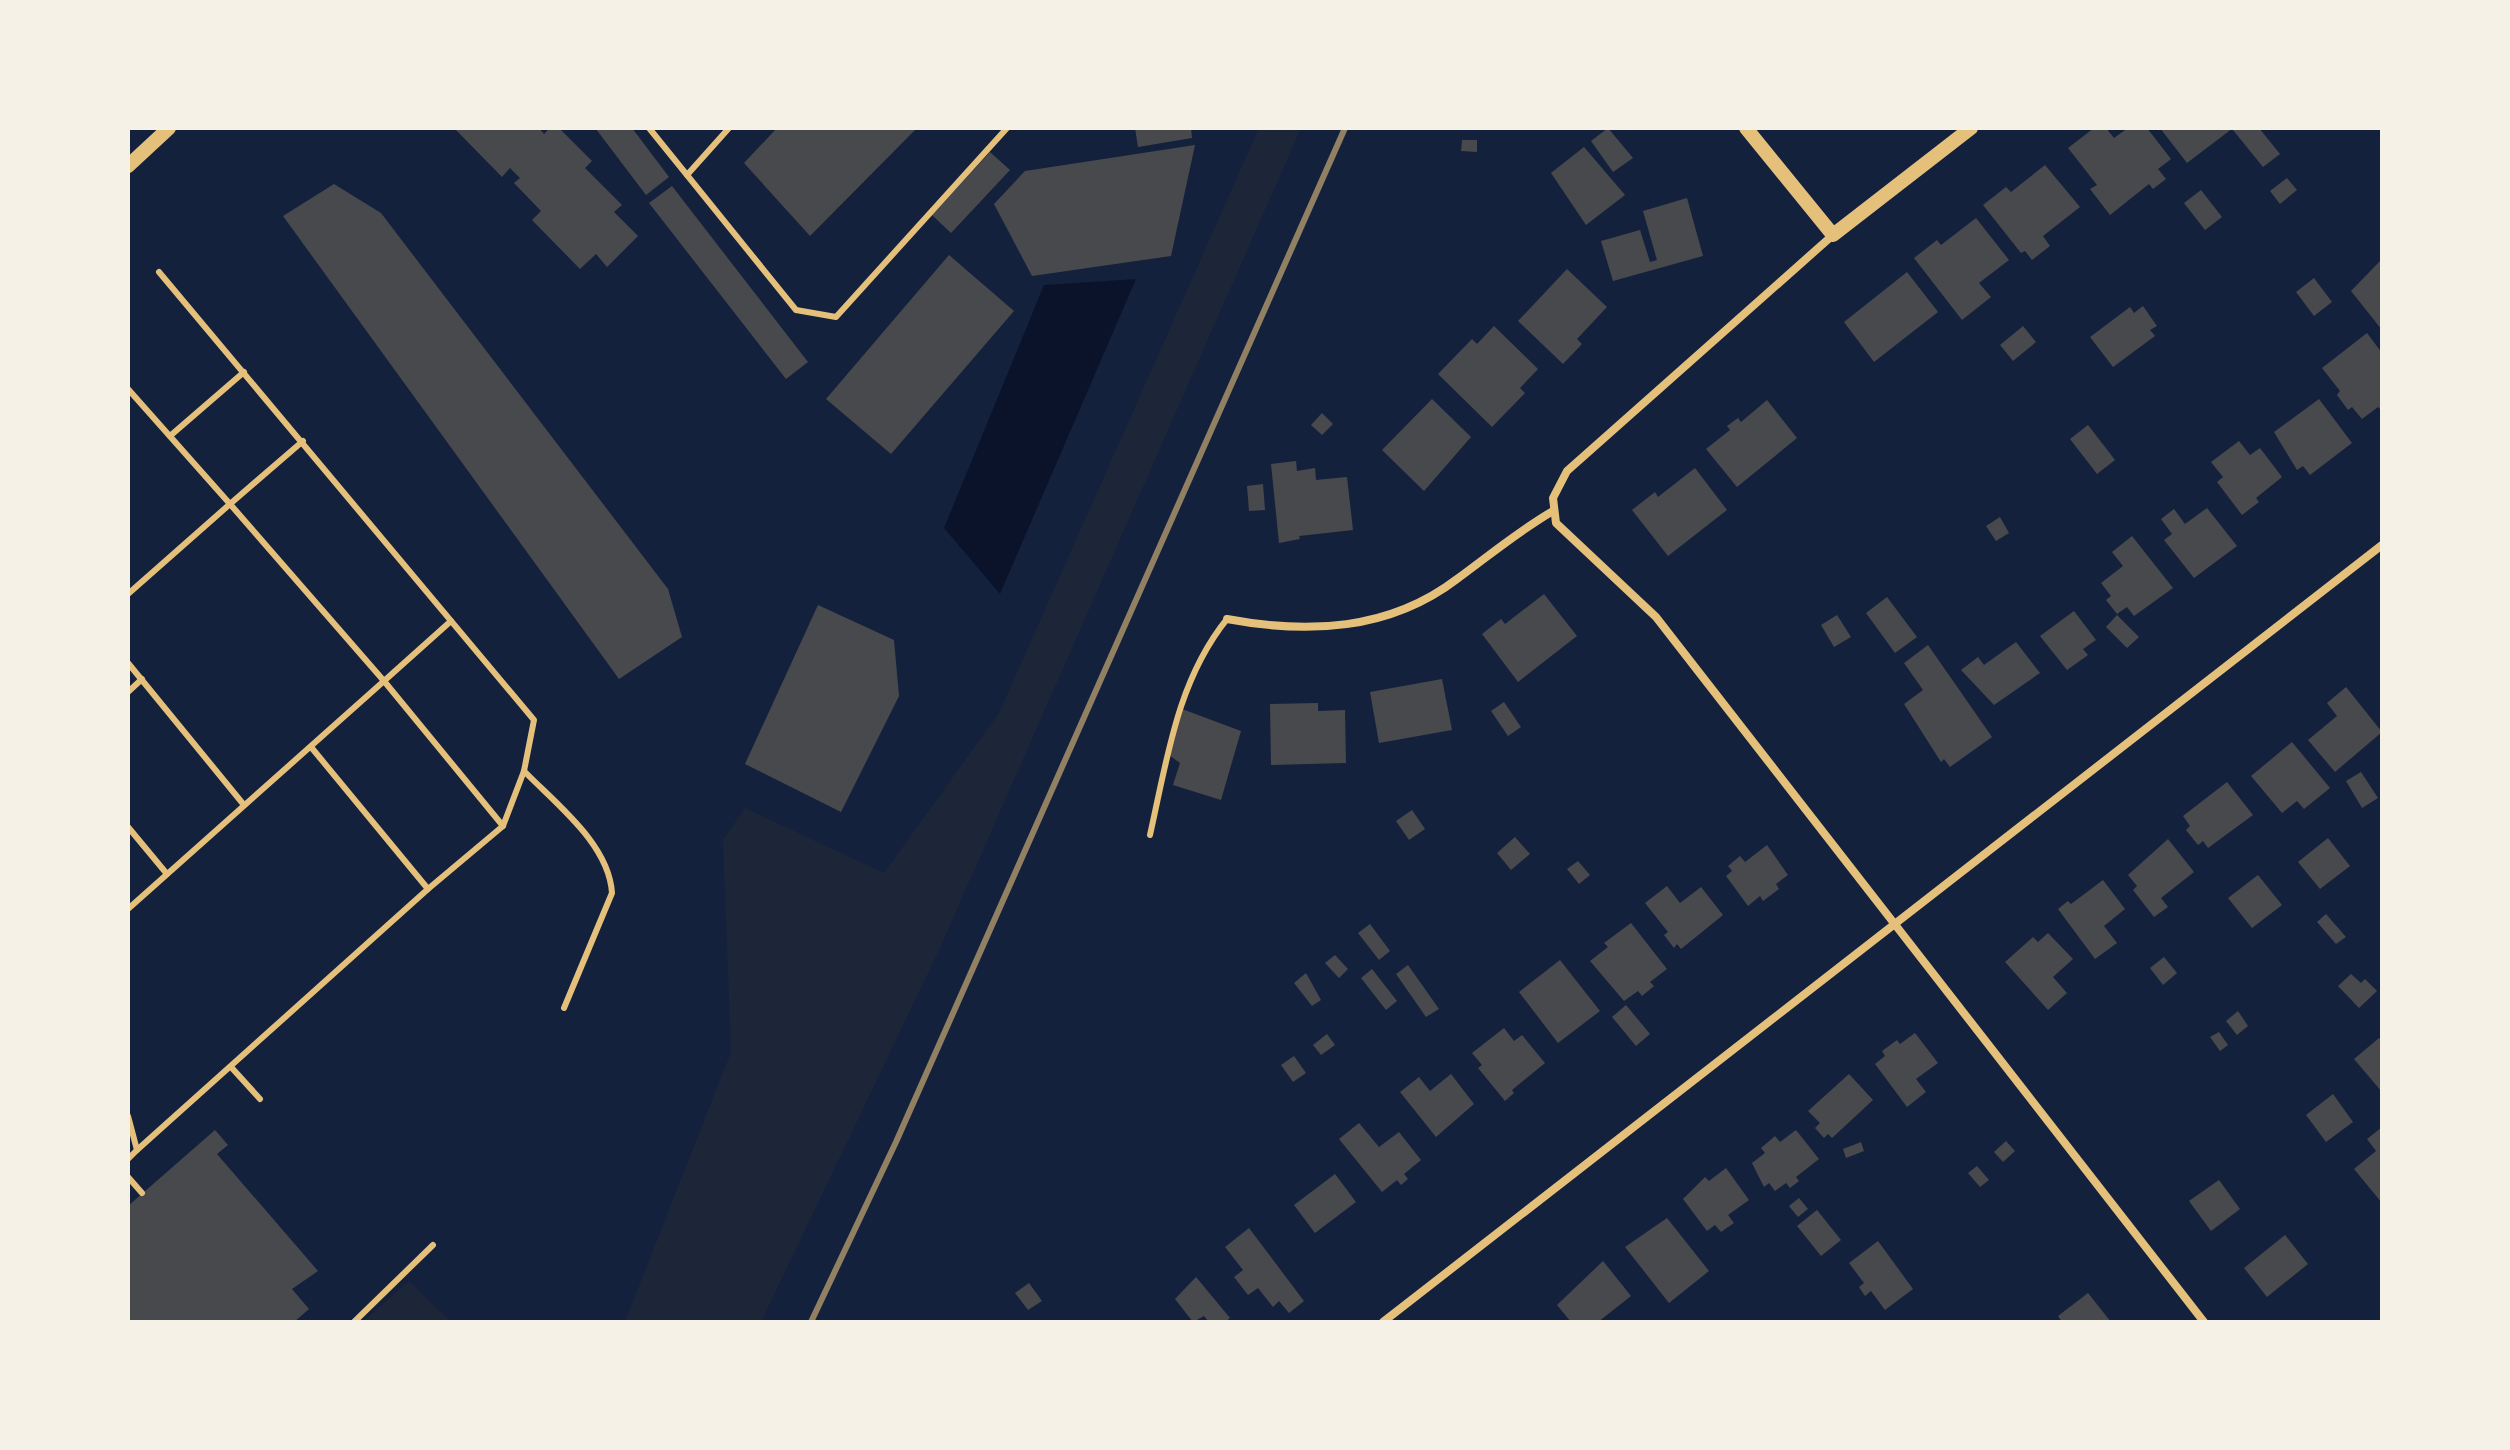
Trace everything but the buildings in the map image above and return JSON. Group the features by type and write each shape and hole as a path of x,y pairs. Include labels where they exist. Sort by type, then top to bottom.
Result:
{"street":[{"path":"128,166 169,128"},
{"path":"1746,128 1833,235"},
{"path":"1971,128 1833,235 1567,471 1558,486 1553,511 1565,535 1656,617 2204,1322"},
{"path":"1227,619 1277,629 1312,629 1342,627 1386,615 1429,597 1516,532 1553,511"},
{"path":"1383,1322 2382,545"}],"lane":[{"path":"649,128 796,310 836,317 1007,128"},
{"path":"687,175 729,128"},
{"path":"128,1159 428,889 503,826 524,771 534,720 159,272"},
{"path":"170,436 244,372"},
{"path":"128,389 384,681 503,826"},
{"path":"128,594 303,441"},
{"path":"1150,835 1176,715 1198,663 1227,619"},
{"path":"128,909 451,621"},
{"path":"128,663 244,805"},
{"path":"128,692 142,679"},
{"path":"311,747 428,889"},
{"path":"524,771 600,853 611,874 612,893 564,1008"},
{"path":"128,827 167,874"},
{"path":"231,1067 260,1099"},
{"path":"128,1116 137,1150"},
{"path":"128,1177 142,1193"},
{"path":"354,1322 433,1245"}],"shaded area":[{"path":"1259,128 1301,128 939,950 761,1322 625,1322 731,1052 723,840 745,808 884,873 999,713"},
{"path":"1136,279 1000,594 944,528 1044,285"},
{"path":"409,1281 451,1322 363,1322"}],"railway":[{"path":"811,1322 896,1142 1345,128"}]}
